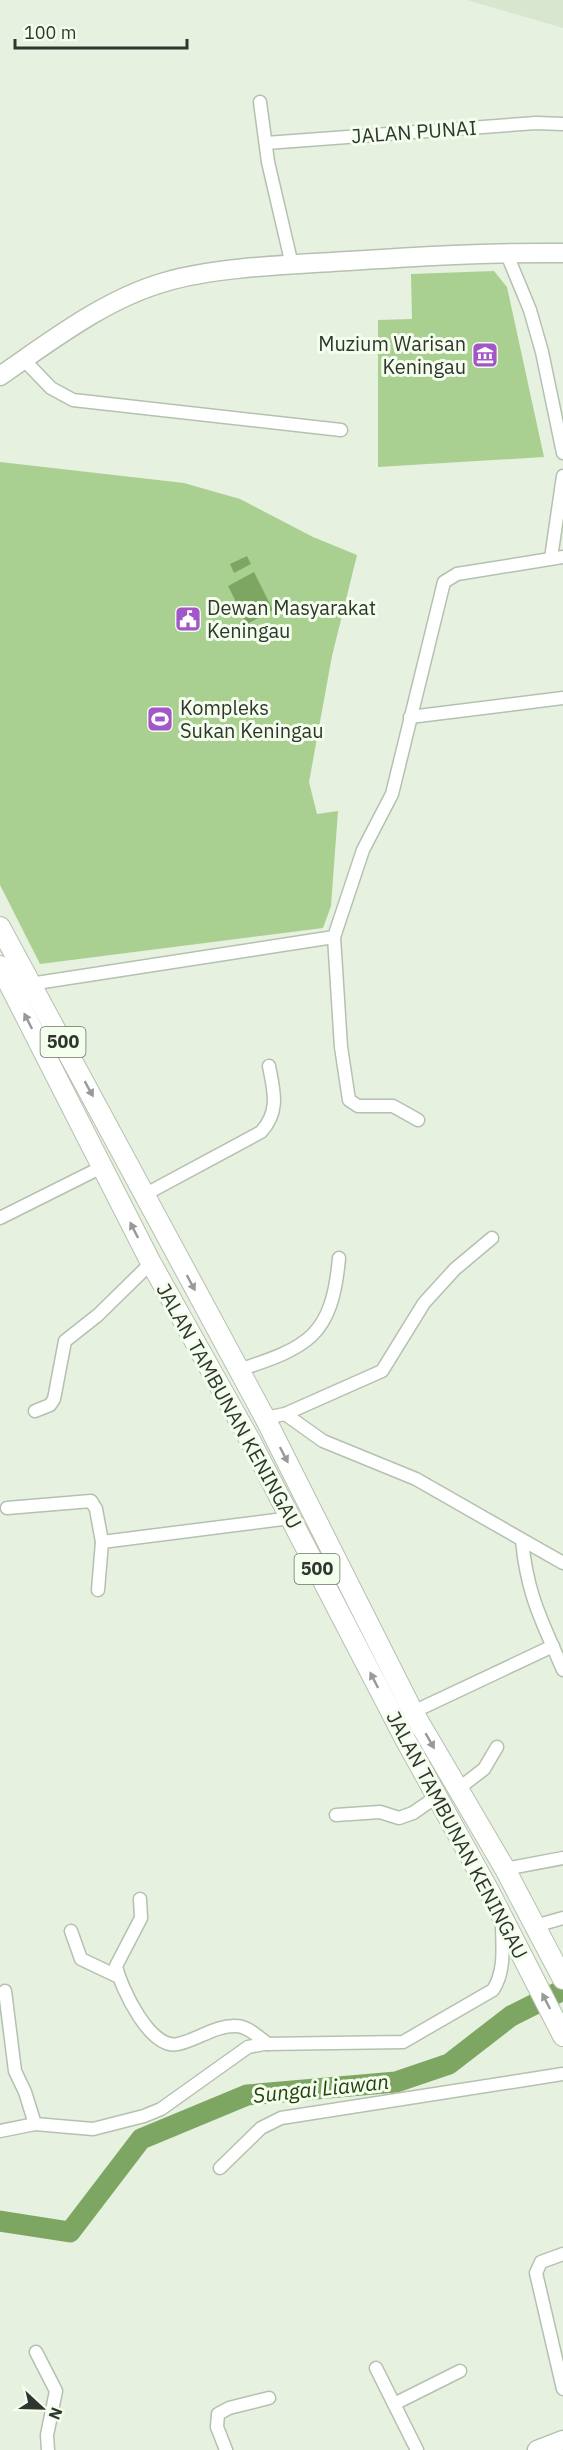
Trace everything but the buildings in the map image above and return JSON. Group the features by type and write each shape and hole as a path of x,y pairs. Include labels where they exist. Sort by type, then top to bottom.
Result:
{"main road":[{"name":"JALAN TAMBUNAN KENINGAU","path":"0,927 109,1125 144,1195 265,1418 413,1712 505,1869 563,1979"},
{"name":"JALAN TAMBUNAN KENINGAU","path":"1,970 151,1263 227,1396 562,2033"},
{"path":"460,1794 473,1835 492,1875 491,1895"}],"street":[{"path":"260,102 266,143 292,265"},
{"name":"JALAN PUNAI","path":"266,143 536,123 563,124"},
{"path":"506,252 530,310 542,352 563,453"},
{"path":"0,376 85,319 143,289 165,281 292,265 506,252 563,253"},
{"path":"24,360 61,396 100,404 341,430"},
{"path":"418,1120 393,1106 358,1106 348,1100 341,1047 334,937 363,850 392,794 436,604 446,579 457,574 557,558 563,476"},
{"path":"410,717 563,698"},
{"path":"30,984 334,937"},
{"path":"144,1195 261,1132 270,1122 274,1110 269,1066"},
{"path":"0,1218 102,1167"},
{"path":"265,1418 285,1414 382,1371 424,1303 455,1269 492,1239"},
{"path":"238,1370 288,1353 308,1340 332,1304 339,1258"},
{"path":"35,1411 50,1405 54,1399 65,1341 98,1315 151,1263"},
{"path":"285,1414 323,1441 416,1479 563,1563"},
{"path":"7,1508 91,1501 96,1509 102,1542 98,1590"},
{"path":"102,1542 291,1518"},
{"path":"522,1540 525,1577 531,1599 563,1670"},
{"path":"413,1712 553,1646"},
{"path":"460,1794 484,1769 497,1747"},
{"path":"336,1815 380,1812 399,1818 413,1813 436,1797"},
{"path":"505,1869 563,1858"},
{"path":"140,1899 141,1918 116,1966 119,1977 150,2033 165,2043 177,2044 220,2028 237,2026 252,2032 268,2044"},
{"path":"0,2131 35,2124 93,2129 144,2116 161,2109 240,2051 268,2044 408,2041 493,1990 501,1972 502,1918"},
{"path":"535,1926 563,1918"},
{"path":"71,1931 81,1959 119,1977"},
{"path":"4,1991 15,2071 26,2092 35,2124"},
{"path":"220,2168 261,2128 281,2118 563,2074"},
{"path":"563,2254 541,2262 537,2268 557,2338 563,2389"},
{"path":"36,2352 56,2391 47,2435 48,2450"},
{"path":"376,2368 417,2450"},
{"path":"394,2403 460,2371"},
{"path":"226,2450 217,2427 218,2414 224,2410 269,2398"},
{"path":"537,2450 563,2439"}],"shaded area":[{"path":"467,0 563,0 563,28"},
{"path":"494,271 507,287 544,457 378,467 378,320 412,319 411,274"},
{"name":"Kompleks Sukan Keningau","path":"0,462 184,483 240,499 313,537 357,555 332,656 309,782 317,814 338,811 331,906 323,928 40,964 0,885"},
{"path":"247,556 251,564 234,573 230,564"},
{"path":"254,572 273,610 247,624 228,586"}],"waterway":[{"name":"Sungai Liawan","path":"0,2221 70,2232 141,2139 247,2095 396,2082 449,2064 511,2016 563,1990"}],"place":[{"name":"Muzium Warisan Keningau","path":"485,355"},
{"name":"Dewan Masyarakat Keningau","path":"188,619"},
{"name":"Kompleks Sukan Keningau","path":"160,719"}]}
